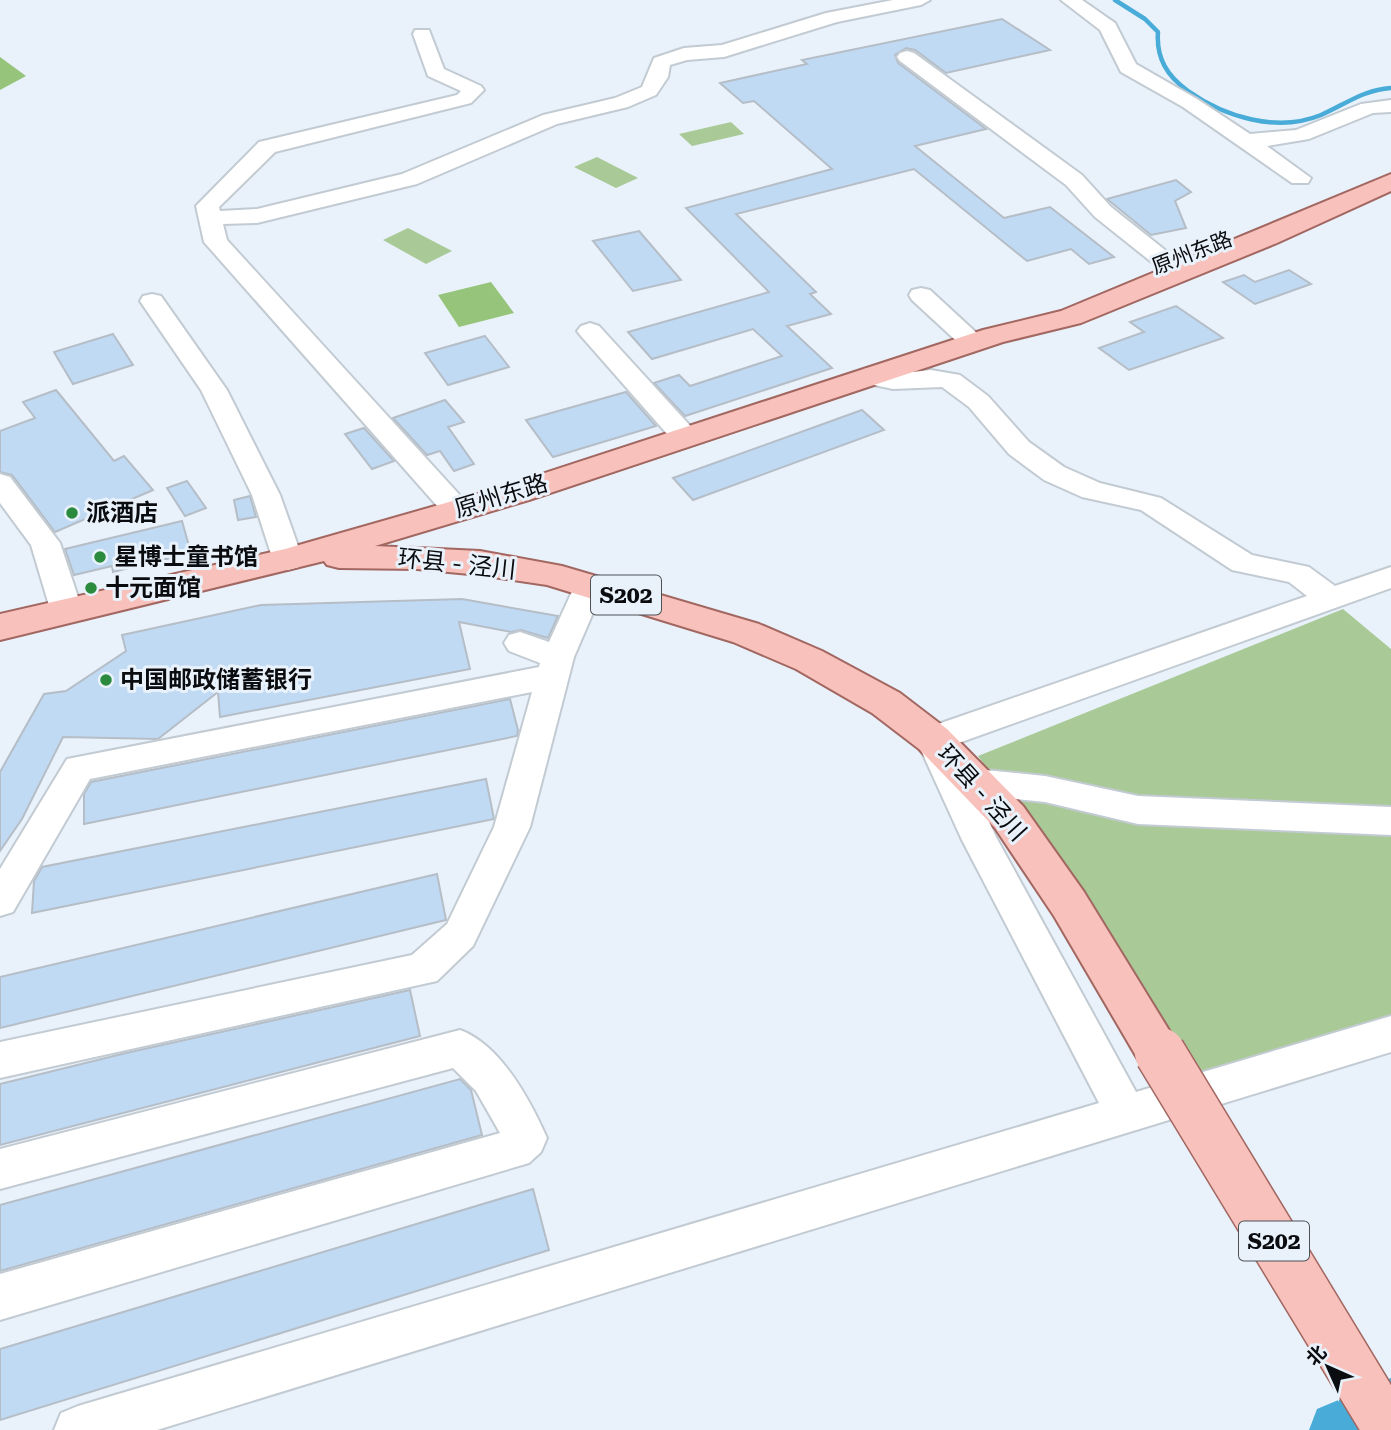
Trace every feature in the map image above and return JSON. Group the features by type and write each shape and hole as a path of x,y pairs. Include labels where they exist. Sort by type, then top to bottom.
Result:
{"main road":[{"name":"原州东路","path":"0,627 288,560 517,493 983,340 1071,317 1260,233 1391,170"},
{"name":"原州东路","path":"983,340 1060,304 1391,183"},
{"name":"环县 - 泾川","path":"288,560 359,555 480,563 550,574 590,585 746,633 809,660 886,703 933,738 1009,817 1069,904 1389,1430"}],"street":[{"path":"210,218 257,216 408,179 550,119 621,103 649,91 658,77 661,62 684,54 724,51 833,17 921,0"},
{"path":"1070,0 1108,27 1128,68 1191,103 1300,178"},
{"path":"422,34 435,72 474,90 464,99 267,147 207,206 216,242 456,509"},
{"path":"907,57 1074,180 1103,212 1167,263"},
{"path":"1246,141 1301,136 1342,121 1369,106 1391,106"},
{"path":"921,295 983,340"},
{"path":"152,301 214,390 266,495 288,560"},
{"path":"590,331 685,437"},
{"path":"873,376 886,383 926,378 952,382 967,391 1017,446 1046,468 1084,488 1137,498 1151,504 1243,563 1298,575 1331,598"},
{"path":"0,483 45,543 67,611"},
{"path":"1126,1114 980,840 933,738 1391,577"},
{"path":"0,1060 423,969 460,935 512,827 556,666 590,585"},
{"path":"520,643 556,666"},
{"path":"0,901 79,768 556,666"},
{"path":"975,782 1045,789 1138,810 1391,821"},
{"path":"78,1430 1391,1034"},
{"path":"0,1169 460,1048 490,1078 526,1138 514,1149 0,1297"}],"green space":[{"path":"0,57 26,76 0,90"},
{"path":"731,122 744,134 692,146 679,134"},
{"path":"597,157 638,178 616,188 574,167"},
{"path":"408,228 452,251 426,264 383,240"},
{"path":"491,282 514,313 459,327 438,295"},
{"path":"1343,609 1391,649 1391,1015 1198,1075 978,756"}],"building":[{"path":"1002,19 1050,50 946,73 915,50 906,48 895,55 898,63 986,129 915,146 1004,218 1050,207 1114,257 1089,264 1071,249 1027,261 914,169 736,214 816,292 810,294 831,314 787,326 832,368 685,416 654,383 679,375 690,386 782,356 753,329 652,359 628,332 769,292 686,208 832,169 754,101 743,103 720,83 807,64 802,60"},
{"path":"1176,180 1191,192 1175,201 1186,228 1151,235 1107,199"},
{"path":"639,231 681,280 633,291 593,241"},
{"path":"1289,270 1311,284 1255,304 1223,282 1244,275 1255,282"},
{"path":"1176,306 1223,338 1129,370 1099,348 1144,332 1130,322"},
{"path":"113,334 133,365 73,384 54,352"},
{"path":"485,336 509,367 448,385 425,353"},
{"path":"56,390 114,461 124,456 153,490 55,532 12,475 0,472 0,431 35,418 23,402"},
{"path":"626,392 656,426 553,457 526,420"},
{"path":"445,400 464,422 448,427 474,464 454,471 440,451 427,455 393,418"},
{"path":"862,410 884,430 693,500 673,478"},
{"path":"364,428 394,461 372,469 345,434"},
{"path":"187,481 206,508 185,516 167,488"},
{"path":"250,496 256,517 238,520 234,500"},
{"path":"182,521 191,553 113,572 112,566 74,575 65,549"},
{"path":"462,599 558,616 548,638 521,630 511,632 459,622 470,669 220,717 218,692 158,739 63,737 22,819 0,851 0,772 44,694 66,691 126,651 122,635 261,605"},
{"path":"510,699 517,736 84,824 84,794 91,782"},
{"path":"486,779 494,819 32,913 34,881 42,867"},
{"path":"437,874 446,920 0,1028 0,977"},
{"path":"410,990 420,1036 0,1145 0,1084"},
{"path":"460,1079 471,1090 482,1135 0,1271 0,1205"},
{"path":"533,1189 549,1250 0,1420 0,1349"}],"waterway":[{"path":"1115,0 1145,19 1158,32 1161,58 1174,79 1203,100 1235,115 1269,122 1304,120 1363,95 1391,88"},
{"path":"1338,1430 1391,1407"}],"place":[{"name":"派酒店","path":"72,513"},
{"name":"星博士童书馆","path":"100,557"},
{"name":"十元面馆","path":"91,588"},
{"name":"中国邮政储蓄银行","path":"106,680"}]}
